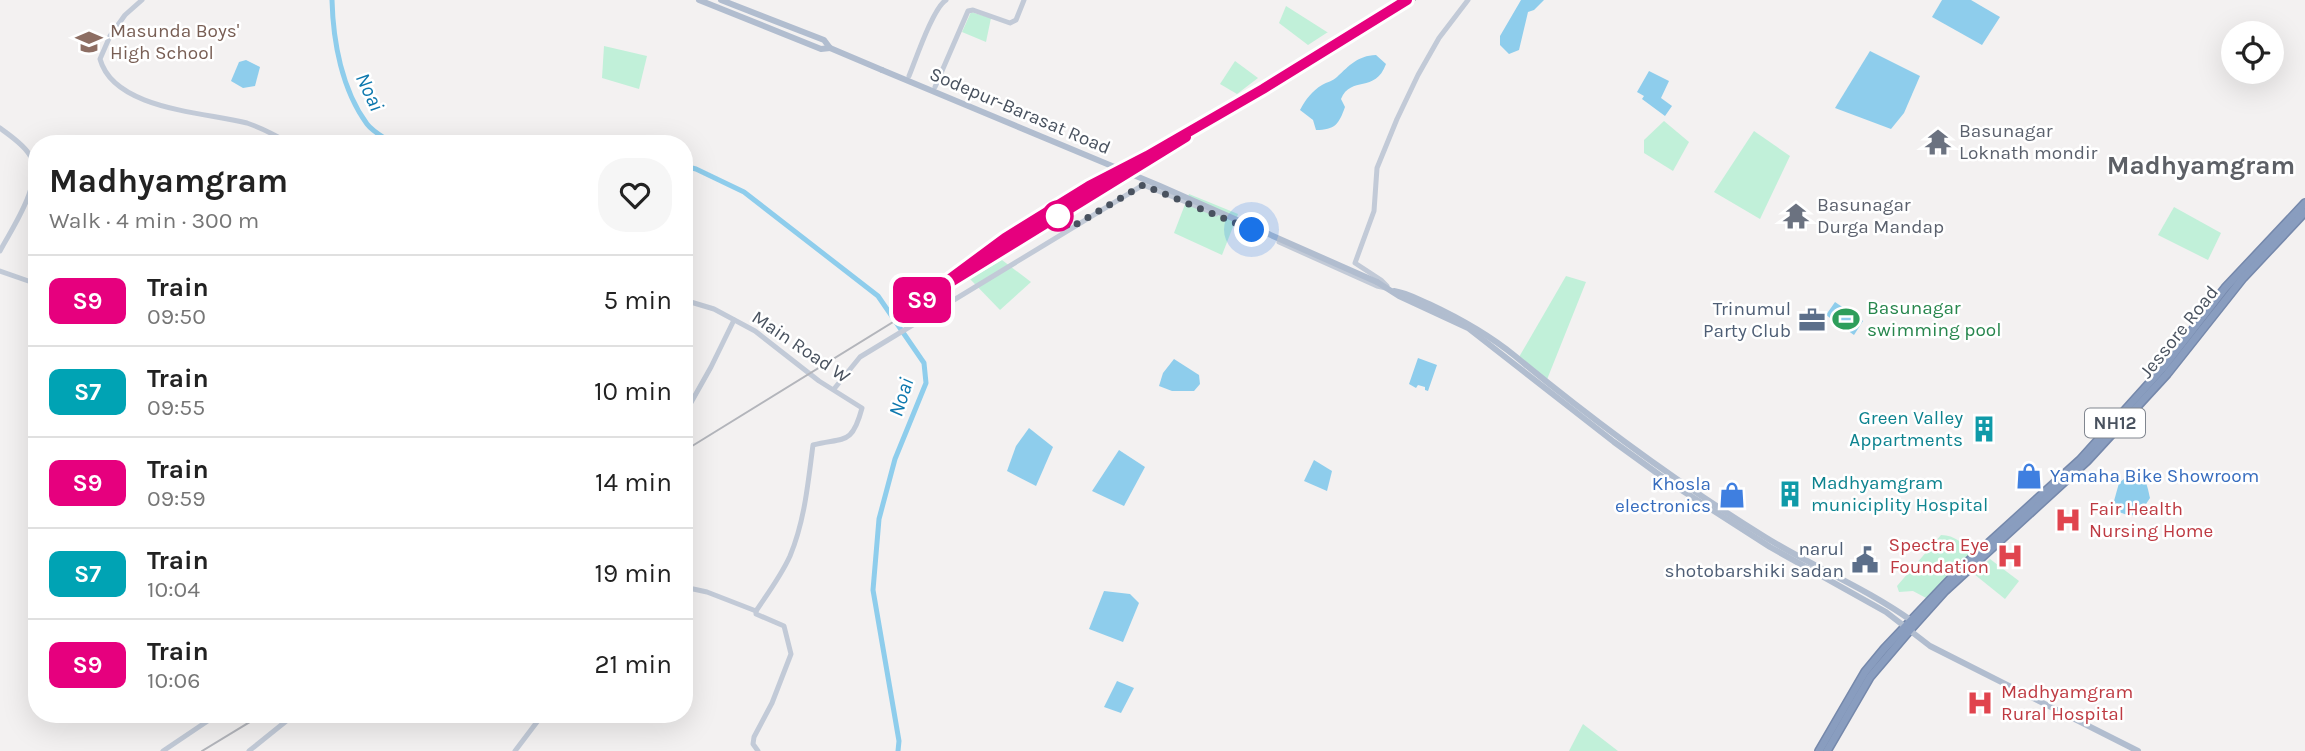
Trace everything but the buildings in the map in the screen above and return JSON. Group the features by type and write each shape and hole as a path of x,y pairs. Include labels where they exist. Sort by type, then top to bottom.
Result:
{"highway":[{"name":"NH12","path":"1910,625 1960,569 2080,460 2162,369 2225,288 2305,203"},
{"name":"Jessore Road","path":"1819,751 1865,672 1945,591 2087,461 2167,374 2244,278 2305,212"},
{"name":"Jessore Road","path":"1827,751 1870,677 1910,625"}],"main road":[{"path":"699,0 821,49 830,48"},
{"path":"721,0 824,40 830,48"},
{"name":"Sodepur-Barasat Road","path":"830,48 1160,186 1377,282 1399,296 1468,328 1614,442 1672,484 1770,547 1910,625 1920,639 1950,657 2138,751"}],"street":[{"path":"142,0 125,15 110,36 100,59 112,80 136,96 163,106 181,112 250,124 273,135"},
{"path":"909,76 928,29 942,2 946,0"},
{"path":"934,87 968,11 973,10 1010,23 1016,20 1024,0"},
{"path":"1391,290 1381,280 1354,264 1374,211 1377,168 1418,75 1439,38 1468,0"},
{"path":"0,128 28,153"},
{"path":"834,389 860,357 1143,185 1224,217 1391,290"},
{"path":"0,251 28,197"},
{"path":"0,271 28,281"},
{"name":"Main Road W","path":"693,303 714,309 755,331 819,381 861,405 862,412 845,439 813,444 806,498 790,555 776,583 755,611"},
{"path":"693,400 712,368 734,320"},
{"path":"693,589 755,611 756,614 784,626 791,654 772,703 754,737 753,744 758,751"},
{"path":"163,751 205,723"},
{"path":"249,751 284,723"},
{"path":"515,751 536,723"}],"green space":[{"path":"1286,6 1328,32 1308,45 1279,23"},
{"path":"971,12 991,18 986,42 962,32"},
{"path":"604,46 647,56 639,89 602,78"},
{"path":"1235,61 1258,78 1237,94 1220,84"},
{"path":"1664,121 1689,142 1673,171 1644,153 1644,140"},
{"path":"1754,131 1790,156 1760,219 1714,192"},
{"path":"1189,194 1238,214 1222,255 1174,233"},
{"path":"2174,207 2221,233 2208,260 2158,235"},
{"path":"1002,260 1031,282 1000,310 970,279"},
{"path":"1566,276 1586,282 1546,382 1519,357"},
{"path":"1941,535 1955,538 1973,554 1928,599 1913,591 1899,592 1897,586"},
{"path":"1990,559 2019,581 2005,599 1974,574"},
{"path":"1583,724 1618,751 1569,751"}],"water":[{"path":"1521,0 1544,0 1528,12 1519,50 1509,54 1500,45 1500,36"},
{"path":"1942,0 1971,0 2000,17 1982,45 1932,17"},
{"path":"1870,51 1920,76 1904,113 1891,129 1835,108"},
{"path":"1376,55 1386,64 1381,73 1376,79 1345,92 1341,99 1345,107 1338,122 1328,129 1316,130 1313,120 1300,110 1310,96 1318,87 1335,78 1354,62"},
{"path":"246,60 260,67 255,86 243,88 231,81 239,62"},
{"path":"1649,71 1669,81 1661,98 1672,106 1665,116 1637,92"},
{"name":"Basunagar swimming pool","path":"1835,302 1863,321 1854,335 1826,315"},
{"path":"1418,358 1437,365 1428,391 1425,387 1418,385 1416,388 1409,384"},
{"path":"1174,359 1199,375 1200,384 1194,391 1172,391 1159,386 1163,373"},
{"path":"1029,428 1053,447 1036,486 1007,471 1016,446"},
{"path":"1119,450 1145,467 1124,506 1092,491"},
{"path":"1314,460 1332,471 1327,491 1304,481"},
{"path":"2130,474 2143,478 2150,498 2140,513 2130,516 2119,512 2114,501 2119,483"},
{"path":"1104,591 1130,594 1139,603 1123,642 1089,629"},
{"path":"1117,681 1134,688 1121,713 1104,707"}],"waterway":[{"name":"Noai","path":"332,0 334,32 345,81 358,111 380,135"},
{"name":"Noai","path":"693,168 744,192 878,296 924,363 926,383 895,459 879,519 873,590 899,741 898,751"}],"railway":[{"path":"693,445 1415,0"},
{"path":"954,276 1044,213 1140,159"},
{"path":"202,751 248,723"}],"train":[{"name":"S9","path":"1186,137 920,301 1005,238 1089,186 1263,89 1407,0"}],"place":[{"name":"Masunda Boys' High School","path":"89,42"},
{"name":"Basunagar Loknath mondir","path":"1938,142"},
{"name":"Basunagar Durga Mandap","path":"1796,216"},
{"name":"Basunagar swimming pool","path":"1846,319"},
{"name":"Trinumul Party Club","path":"1812,320"},
{"name":"Green Valley Appartments","path":"1984,429"},
{"name":"Yamaha Bike Showroom","path":"2029,476"},
{"name":"Madhyamgram municiplity Hospital","path":"1790,494"},
{"name":"Khosla electronics","path":"1732,495"},
{"name":"Fair Health Nursing Home","path":"2068,520"},
{"name":"Spectra Eye Foundation","path":"2010,556"},
{"name":"narul shotobarshiki sadan","path":"1865,560"},
{"name":"Madhyamgram Rural Hospital","path":"1980,703"}],"district":[{"name":"Madhyamgram","path":"2201,165"}],"route":[{"path":"1058,216 1070,228 1143,185 1252,230"}]}
